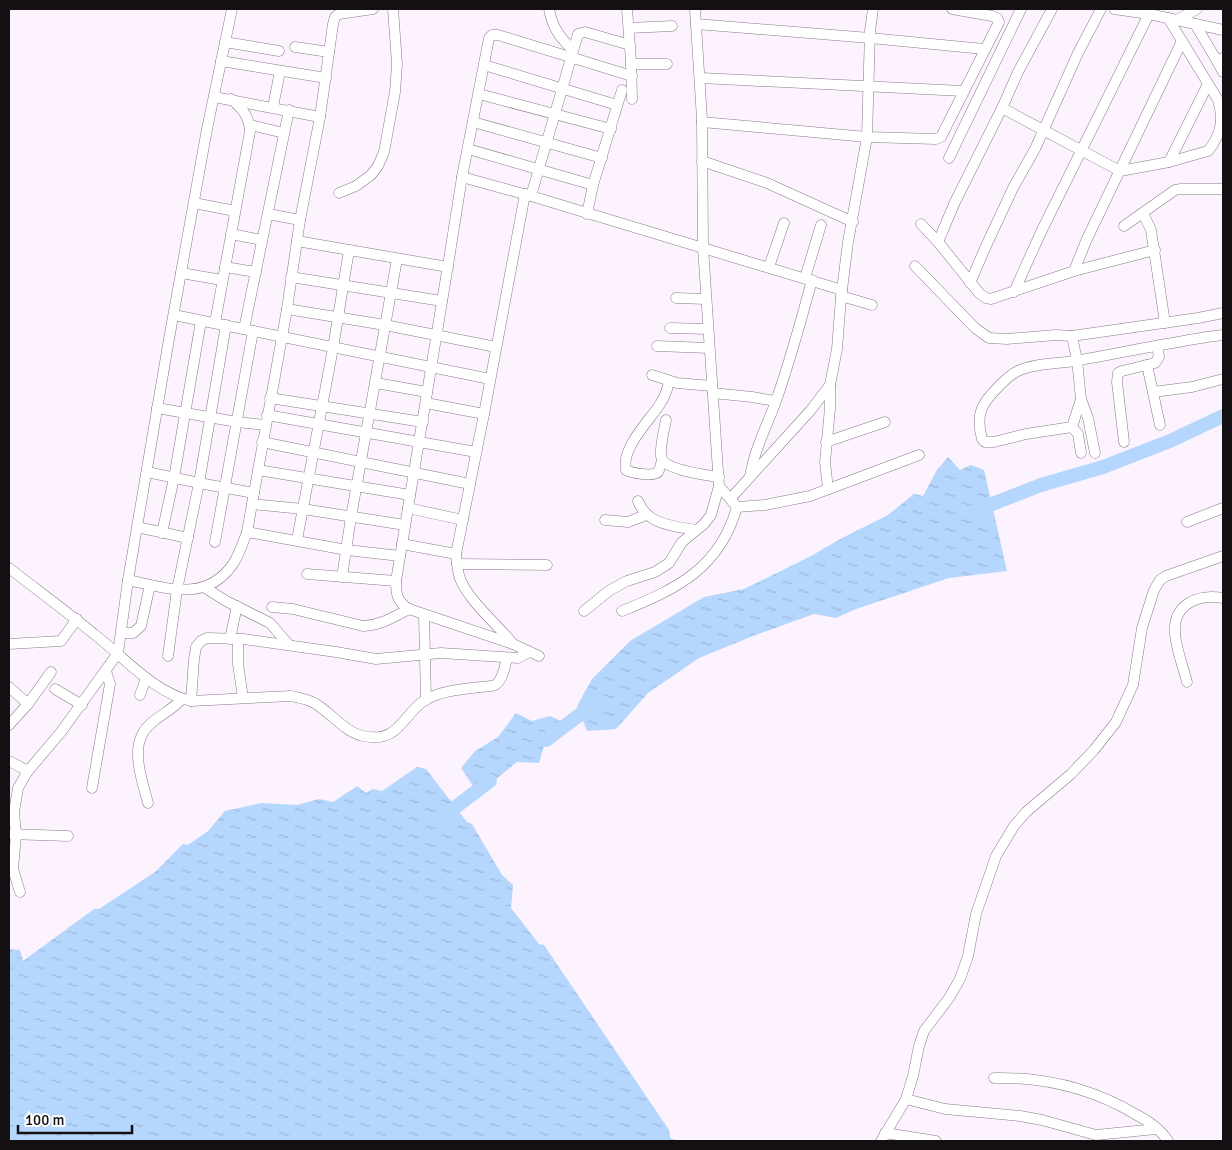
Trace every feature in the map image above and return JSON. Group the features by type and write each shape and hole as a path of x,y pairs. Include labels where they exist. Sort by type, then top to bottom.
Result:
{"street":[{"path":"20,892 13,869 12,835 18,788 28,771 62,732 118,653 128,580 181,273 232,9"},
{"path":"128,580 177,590 194,590 204,587 215,582 233,564 247,532 287,310 300,220 320,117 333,24 339,11 374,9"},
{"path":"339,193 356,186 371,175 378,166 384,152 395,92 397,64 392,9"},
{"path":"549,9 552,23 571,54"},
{"path":"627,9 632,99"},
{"path":"584,612 610,590 627,581 663,568 675,556 682,542 711,515 719,481 703,247 701,78 696,9"},
{"path":"828,489 825,462 830,385 837,349 841,293 867,137 870,38 873,9"},
{"path":"702,122 867,137 936,139 941,137 999,22 997,18 992,16 952,9"},
{"path":"949,158 1021,9"},
{"path":"938,242 954,202 1002,108 1018,72 1052,9"},
{"path":"970,283 1101,9"},
{"path":"1114,9 1167,16 1223,30"},
{"path":"1167,16 1197,9"},
{"path":"1014,292 1041,232 1149,14"},
{"path":"1002,108 1120,171 1169,162 1208,151 1219,134 1221,112 1218,100 1167,16"},
{"path":"696,24 984,49"},
{"path":"1195,24 1220,59 1223,72"},
{"path":"629,28 672,26"},
{"path":"513,644 474,601 461,582 456,559 496,347 528,195 538,170 576,38 580,32 585,32 630,45"},
{"path":"186,700 196,647 207,638 288,645 376,659 440,653 507,658 518,658 534,654 513,644 424,615 403,605 398,599 396,581 462,177 489,38 492,35 571,54 632,76"},
{"path":"1074,271 1182,41"},
{"path":"225,42 279,51"},
{"path":"295,47 329,52"},
{"path":"221,61 326,78"},
{"path":"631,64 667,64"},
{"path":"484,65 617,105"},
{"path":"274,107 280,71"},
{"path":"701,78 963,91"},
{"path":"1169,162 1208,84"},
{"path":"587,214 593,186 622,90"},
{"path":"479,94 610,129"},
{"path":"214,97 320,117"},
{"path":"215,323 250,131 248,116 231,99"},
{"path":"216,542 237,422 256,272 289,110"},
{"path":"473,122 602,158"},
{"path":"250,125 284,133"},
{"path":"468,149 593,186"},
{"path":"702,161 767,183 853,222"},
{"path":"462,177 809,279 872,305"},
{"path":"1124,226 1175,190 1223,189"},
{"path":"194,203 236,211"},
{"path":"1143,213 1151,230 1165,323"},
{"path":"268,214 300,220"},
{"path":"769,267 784,223"},
{"path":"921,224 938,242 970,283 986,298 995,298 1074,271 1155,250"},
{"path":"749,478 753,457 776,402 796,342 821,225"},
{"path":"231,234 262,240"},
{"path":"297,241 448,267"},
{"path":"297,540 333,348 349,250"},
{"path":"342,577 397,258"},
{"path":"915,266 975,328 989,338 1072,336 1223,313"},
{"path":"225,267 256,272"},
{"path":"181,273 222,280"},
{"path":"291,277 442,301"},
{"path":"676,298 706,299"},
{"path":"287,310 338,316 496,347"},
{"path":"174,315 490,379"},
{"path":"162,533 174,478 201,321"},
{"path":"168,656 177,590 199,483 226,325"},
{"path":"670,328 708,329"},
{"path":"1072,427 1026,434 990,443 982,439 979,428 983,404 1007,378 1018,371 1031,367 1223,335"},
{"path":"1072,336 1077,360 1081,399 1088,418 1094,453"},
{"path":"657,346 709,348"},
{"path":"1124,442 1117,377 1122,371 1155,363 1159,356 1157,346"},
{"path":"1147,365 1160,425"},
{"path":"652,375 669,382 776,402"},
{"path":"1153,392 1192,388 1223,379"},
{"path":"666,420 662,460 658,472 653,475 627,472 625,466 634,440 661,402 669,382"},
{"path":"376,383 427,392"},
{"path":"622,612 678,587 696,573 716,553 726,535 734,502 749,478 810,411 830,385"},
{"path":"270,398 423,422"},
{"path":"1072,427 1081,399"},
{"path":"426,403 484,414"},
{"path":"158,408 237,422 266,420 319,424 476,452"},
{"path":"826,442 885,422"},
{"path":"1072,427 1078,434 1081,453"},
{"path":"262,442 470,484"},
{"path":"662,460 664,463 680,470 719,481 734,502 765,505 810,496 919,455"},
{"path":"258,470 410,495"},
{"path":"147,472 254,493"},
{"path":"638,501 646,515 666,524 696,530"},
{"path":"252,504 303,509 406,525"},
{"path":"408,508 463,520"},
{"path":"1187,522 1223,508"},
{"path":"605,520 628,522 646,515"},
{"path":"137,528 188,538"},
{"path":"247,532 346,550 400,556"},
{"path":"402,544 456,559 547,565"},
{"path":"936,1141 883,1137 906,1099 924,1032 949,998 960,979 968,956 976,914 996,856 1004,841 1026,812 1071,774 1094,750 1116,722 1133,686 1142,628 1154,590 1160,580 1166,576 1223,556"},
{"path":"9,568 77,620 146,678 186,700"},
{"path":"307,574 396,581"},
{"path":"121,633 133,633 141,626 150,584"},
{"path":"204,587 270,622 288,645"},
{"path":"1187,682 1176,641 1175,623 1182,608 1189,602 1204,597 1223,598"},
{"path":"237,606 234,639 242,698"},
{"path":"272,607 293,609 363,626 374,626 389,620 409,608"},
{"path":"424,615 426,700"},
{"path":"9,644 61,641 77,620"},
{"path":"148,803 140,772 138,753 142,734 156,720 186,700 291,696 315,703 349,730 362,736 374,737 396,731 407,716 426,700 460,690 497,684 501,678 507,658"},
{"path":"92,788 110,684 106,671"},
{"path":"9,725 28,704 51,672"},
{"path":"140,695 146,678"},
{"path":"9,687 28,704"},
{"path":"55,690 82,705"},
{"path":"9,761 28,771"},
{"path":"12,835 68,836"},
{"path":"994,1078 1028,1079 1084,1090 1114,1102 1142,1118 1168,1141"},
{"path":"906,1099 944,1108 1035,1118 1100,1138 1156,1129"}],"water":[{"path":"948,457 960,470 971,465 984,470 1007,571 949,578 856,609 836,618 814,614 753,636 699,658 648,693 616,729 587,731 577,706 592,679 630,641 704,597 744,589 888,515 914,494 923,496 937,470"},
{"path":"516,713 532,721 550,716 563,722 558,739 544,746 539,763 517,762 495,780 490,787 477,792 461,768 475,751 498,737"},
{"path":"417,767 426,769 467,822 472,824 502,875 513,885 511,908 539,944 544,945 669,1130 670,1138 680,1141 9,1141 9,949 20,950 23,961 94,909 99,909 155,872 183,844 188,845 208,831 225,811 262,803 297,805 319,799 333,802 357,786 366,793 372,789 382,791"}],"waterway":[{"path":"974,511 1041,485 1103,467 1170,441 1223,416"},
{"path":"546,740 594,704"},
{"path":"441,818 490,781"}]}
